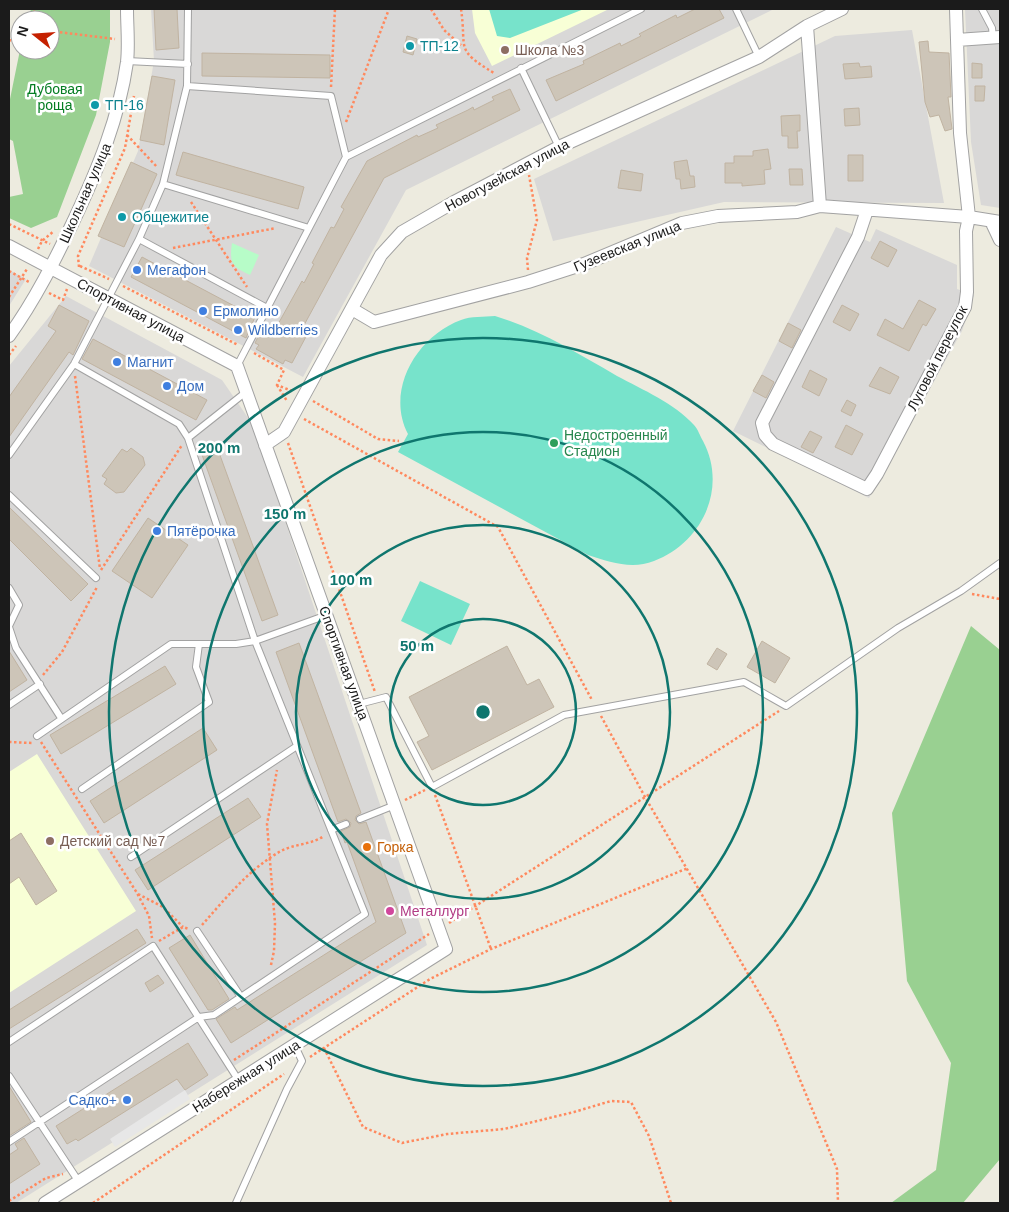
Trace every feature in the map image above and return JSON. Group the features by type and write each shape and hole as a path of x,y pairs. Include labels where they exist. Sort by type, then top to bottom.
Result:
{"street":[{"name":"Школьная улица","path":"9,336 24,315 61,249 100,164 115,120 127,61 127,9"},
{"name":"Новогузейская улица","path":"266,445 284,432 305,397 381,255 402,232 454,202 528,165 559,146 759,57 807,26 842,9"},
{"name":"Луговой переулок","path":"867,210 858,237 762,423 765,435 773,444 867,489 878,474 965,307 967,292 966,231 969,217 960,133 956,9"},
{"path":"807,26 820,206"},
{"path":"958,40 997,37"},
{"name":"Гузеевская улица","path":"352,309 374,322 528,282 584,264 682,223 718,216 797,212 820,206 969,217 996,221"},
{"path":"996,221 1000,240"},
{"name":"Спортивная улица","path":"9,246 237,366 446,949"},
{"name":"Набережная улица","path":"45,1203 75,1177 239,1081 446,949"}],"lane":[{"path":"9,455 74,364 139,239 163,184 187,86 188,9"},
{"path":"237,366 346,157 641,9"},
{"path":"736,9 759,57"},
{"path":"982,9 997,37"},
{"path":"127,61 188,64"},
{"path":"521,68 559,146"},
{"path":"187,86 331,96 346,157"},
{"path":"163,184 309,228"},
{"path":"139,239 267,308"},
{"path":"9,1142 199,1016 214,1016 365,914 255,641 188,438 179,424 74,364"},
{"path":"188,438 246,392"},
{"path":"9,495 96,578"},
{"path":"359,704 386,697 432,787 564,715 744,682 786,706 898,628 961,591 1000,563"},
{"path":"9,588 19,605 9,627 16,648 61,718"},
{"path":"37,736 171,644 236,644 255,641 327,615"},
{"path":"82,789 209,702 196,667 199,644"},
{"path":"9,652 16,648"},
{"path":"9,705 40,684"},
{"path":"131,857 297,746"},
{"path":"360,819 395,805"},
{"path":"331,830 346,824"},
{"path":"197,931 242,997"},
{"path":"9,1042 153,946 239,1081"},
{"path":"236,1203 287,1089 302,1061 295,1046"},
{"path":"9,1076 37,1122 75,1177"}],"path":[{"path":"331,96 334,9"},
{"path":"341,136 389,9"},
{"path":"431,9 444,30 473,60 502,78"},
{"path":"461,9 462,47"},
{"path":"60,32 116,39"},
{"path":"115,46 116,32"},
{"path":"128,135 165,176"},
{"path":"528,165 537,220 527,258 528,282"},
{"path":"183,190 256,301"},
{"path":"9,224 42,241 78,256"},
{"path":"160,250 294,224"},
{"path":"42,241 58,228"},
{"path":"80,266 116,282 284,370 277,385"},
{"path":"74,364 100,571 174,456 188,438"},
{"path":"277,385 305,397 378,439 399,441"},
{"path":"277,385 294,414 498,527 645,797 776,1022 837,1169 838,1203"},
{"path":"284,432 377,700"},
{"path":"40,684 45,671 62,652 91,601 98,585 96,578"},
{"path":"961,591 1000,599"},
{"path":"228,1064 786,706"},
{"path":"37,736 137,893 149,916 153,946 183,927"},
{"path":"9,742 27,742 44,746"},
{"path":"268,979 274,951 275,923 267,824 279,759"},
{"path":"395,805 432,787 474,907 491,949 688,868"},
{"path":"137,893 163,908 183,927 197,931 243,882 281,850 303,846 331,830"},
{"path":"324,1048 363,1127 402,1142 447,1134 504,1129 611,1101 631,1102 649,1136 671,1203"},
{"path":"9,1201 46,1178 75,1177"}],"shaded area":[{"path":"151,9 774,9 406,190 303,377 89,266 138,151 154,61"},
{"name":"Школа №3","path":"472,9 609,9 492,66 475,33"},
{"path":"489,9 584,9 510,38 497,36"},
{"path":"965,9 1000,9 1000,208 981,205 971,142"},
{"path":"912,30 944,203 724,202 553,241 534,179 835,36"},
{"path":"836,227 870,242 876,229 957,265 957,289 974,295 962,331 869,498 733,431"},
{"path":"9,270 26,279 9,306"},
{"path":"66,296 222,380 253,425 427,945 16,1203 9,1203 9,366"},
{"name":"Недостроенный Стадион","path":"495,316 543,335 658,398 686,417 695,427 710,459 713,477 711,495 706,512 697,528 671,553 646,564 637,565 621,564 596,558 398,452 408,434 402,417 400,400 403,383 409,367 419,352 431,338 461,320 473,317"},
{"path":"420,581 470,604 451,645 401,621"},
{"name":"Детский сад №7","path":"37,754 136,911 9,993 9,772"},
{"path":"185,1090 190,1099 115,1147 110,1139"}],"green space":[{"name":"Дубовая роща","path":"110,9 110,42 96,115 57,217 31,228 9,218 9,197 23,194 13,141 9,139 9,104 18,60 60,60 60,10 31,10"},
{"path":"232,243 259,255 250,275 233,264 231,255"},
{"path":"971,626 1000,650 1000,1159 963,1203 891,1203 936,1170 951,1063 907,981 892,813"}],"building":[{"path":"154,9 177,9 179,48 156,50"},
{"path":"695,9 719,9 724,18 556,101 546,80 584,64 583,61 620,43 621,46 641,36 639,34 676,15 677,18"},
{"name":"ТП-12","path":"407,36 417,39 413,55 403,52"},
{"path":"928,41 929,52 949,53 951,97 948,97 952,129 945,131 939,115 930,117 925,102 919,42"},
{"path":"202,53 330,55 330,78 202,76"},
{"path":"859,63 860,67 871,66 872,77 845,79 843,64"},
{"path":"972,63 982,64 982,78 972,78"},
{"path":"152,76 175,80 164,145 140,140"},
{"path":"975,86 985,86 984,101 975,101"},
{"path":"510,89 520,110 384,178 303,327 309,331 292,363 285,360 283,364 256,349 259,345 255,343 263,327 271,331 274,325 277,326 302,281 304,283 314,264 312,263 331,227 334,228 344,209 341,207 367,161 417,135 418,137 438,128 436,125 473,107 474,110 494,100 492,97"},
{"path":"859,108 860,125 845,126 844,109"},
{"path":"800,115 800,131 797,131 798,148 788,148 788,136 782,136 781,116"},
{"path":"768,149 771,169 764,170 765,184 742,186 742,183 725,183 725,163 734,163 734,156 753,156 753,151"},
{"path":"183,152 304,187 298,209 176,175"},
{"path":"848,155 863,155 863,181 848,181"},
{"path":"687,160 690,176 694,176 695,187 681,189 680,179 676,179 674,162"},
{"name":"Общежитие","path":"131,162 157,174 124,247 98,236"},
{"path":"789,169 802,169 803,185 790,185"},
{"path":"621,170 643,174 641,191 618,188"},
{"path":"880,241 897,250 888,267 871,258"},
{"path":"142,257 255,317 246,338 131,277"},
{"path":"919,300 936,309 926,326 923,324 909,351 877,335 885,319 903,329"},
{"path":"59,305 89,321 73,355 69,352 9,437 9,397 56,331 48,326"},
{"path":"842,305 859,314 850,331 833,322"},
{"path":"788,323 801,330 792,348 779,341"},
{"path":"93,339 207,400 196,420 82,359"},
{"path":"880,367 899,377 890,394 869,386"},
{"path":"810,370 827,379 819,396 802,387"},
{"path":"762,375 774,382 766,398 753,391"},
{"path":"847,400 856,405 851,416 841,411"},
{"path":"846,425 863,434 852,455 835,447"},
{"path":"810,431 822,437 813,453 801,447"},
{"path":"217,447 278,615 262,621 201,452"},
{"path":"131,448 143,457 145,465 124,492 116,493 104,484 107,479 102,476 122,449 127,452"},
{"path":"9,507 88,584 71,601 9,539"},
{"path":"148,518 188,545 152,598 112,571"},
{"path":"762,641 790,658 775,683 747,667"},
{"path":"299,643 361,813 356,816 355,820 359,824 366,822 406,933 231,1043 216,1019 235,1007 237,1010 376,922 347,842 345,843 341,831 350,827 351,823 346,819 338,822 276,652"},
{"path":"507,646 527,685 539,679 554,707 432,770 417,742 429,736 409,697"},
{"path":"717,648 727,654 717,670 707,664"},
{"path":"9,651 27,680 9,692"},
{"path":"165,666 176,684 61,754 50,735"},
{"path":"203,728 217,750 104,823 90,801"},
{"path":"248,798 261,817 148,890 135,870"},
{"path":"21,833 57,891 36,905 19,877 9,884 9,841"},
{"path":"137,929 146,943 9,1029 9,1010"},
{"path":"190,935 229,999 212,1010 208,1010 169,948"},
{"path":"158,975 164,983 150,992 145,983"},
{"path":"188,1043 208,1075 185,1090 177,1079 78,1141 76,1139 67,1144 56,1126"},
{"path":"9,1086 31,1122 9,1136"},
{"path":"24,1138 40,1164 9,1184 9,1155 18,1149 15,1144"}],"place":[{"name":"ТП-12","path":"410,46"},
{"name":"Школа №3","path":"505,50"},
{"name":"ТП-16","path":"95,105"},
{"name":"Общежитие","path":"122,217"},
{"name":"Мегафон","path":"137,270"},
{"name":"Ермолино","path":"203,311"},
{"name":"Wildberries","path":"238,330"},
{"name":"Магнит","path":"117,362"},
{"name":"Дом","path":"167,386"},
{"name":"Недостроенный Стадион","path":"554,443"},
{"name":"Пятёрочка","path":"157,531"},
{"name":"Детский сад №7","path":"50,841"},
{"name":"Горка","path":"367,847"},
{"name":"Металлург","path":"390,911"},
{"name":"Садко+","path":"127,1100"}]}
